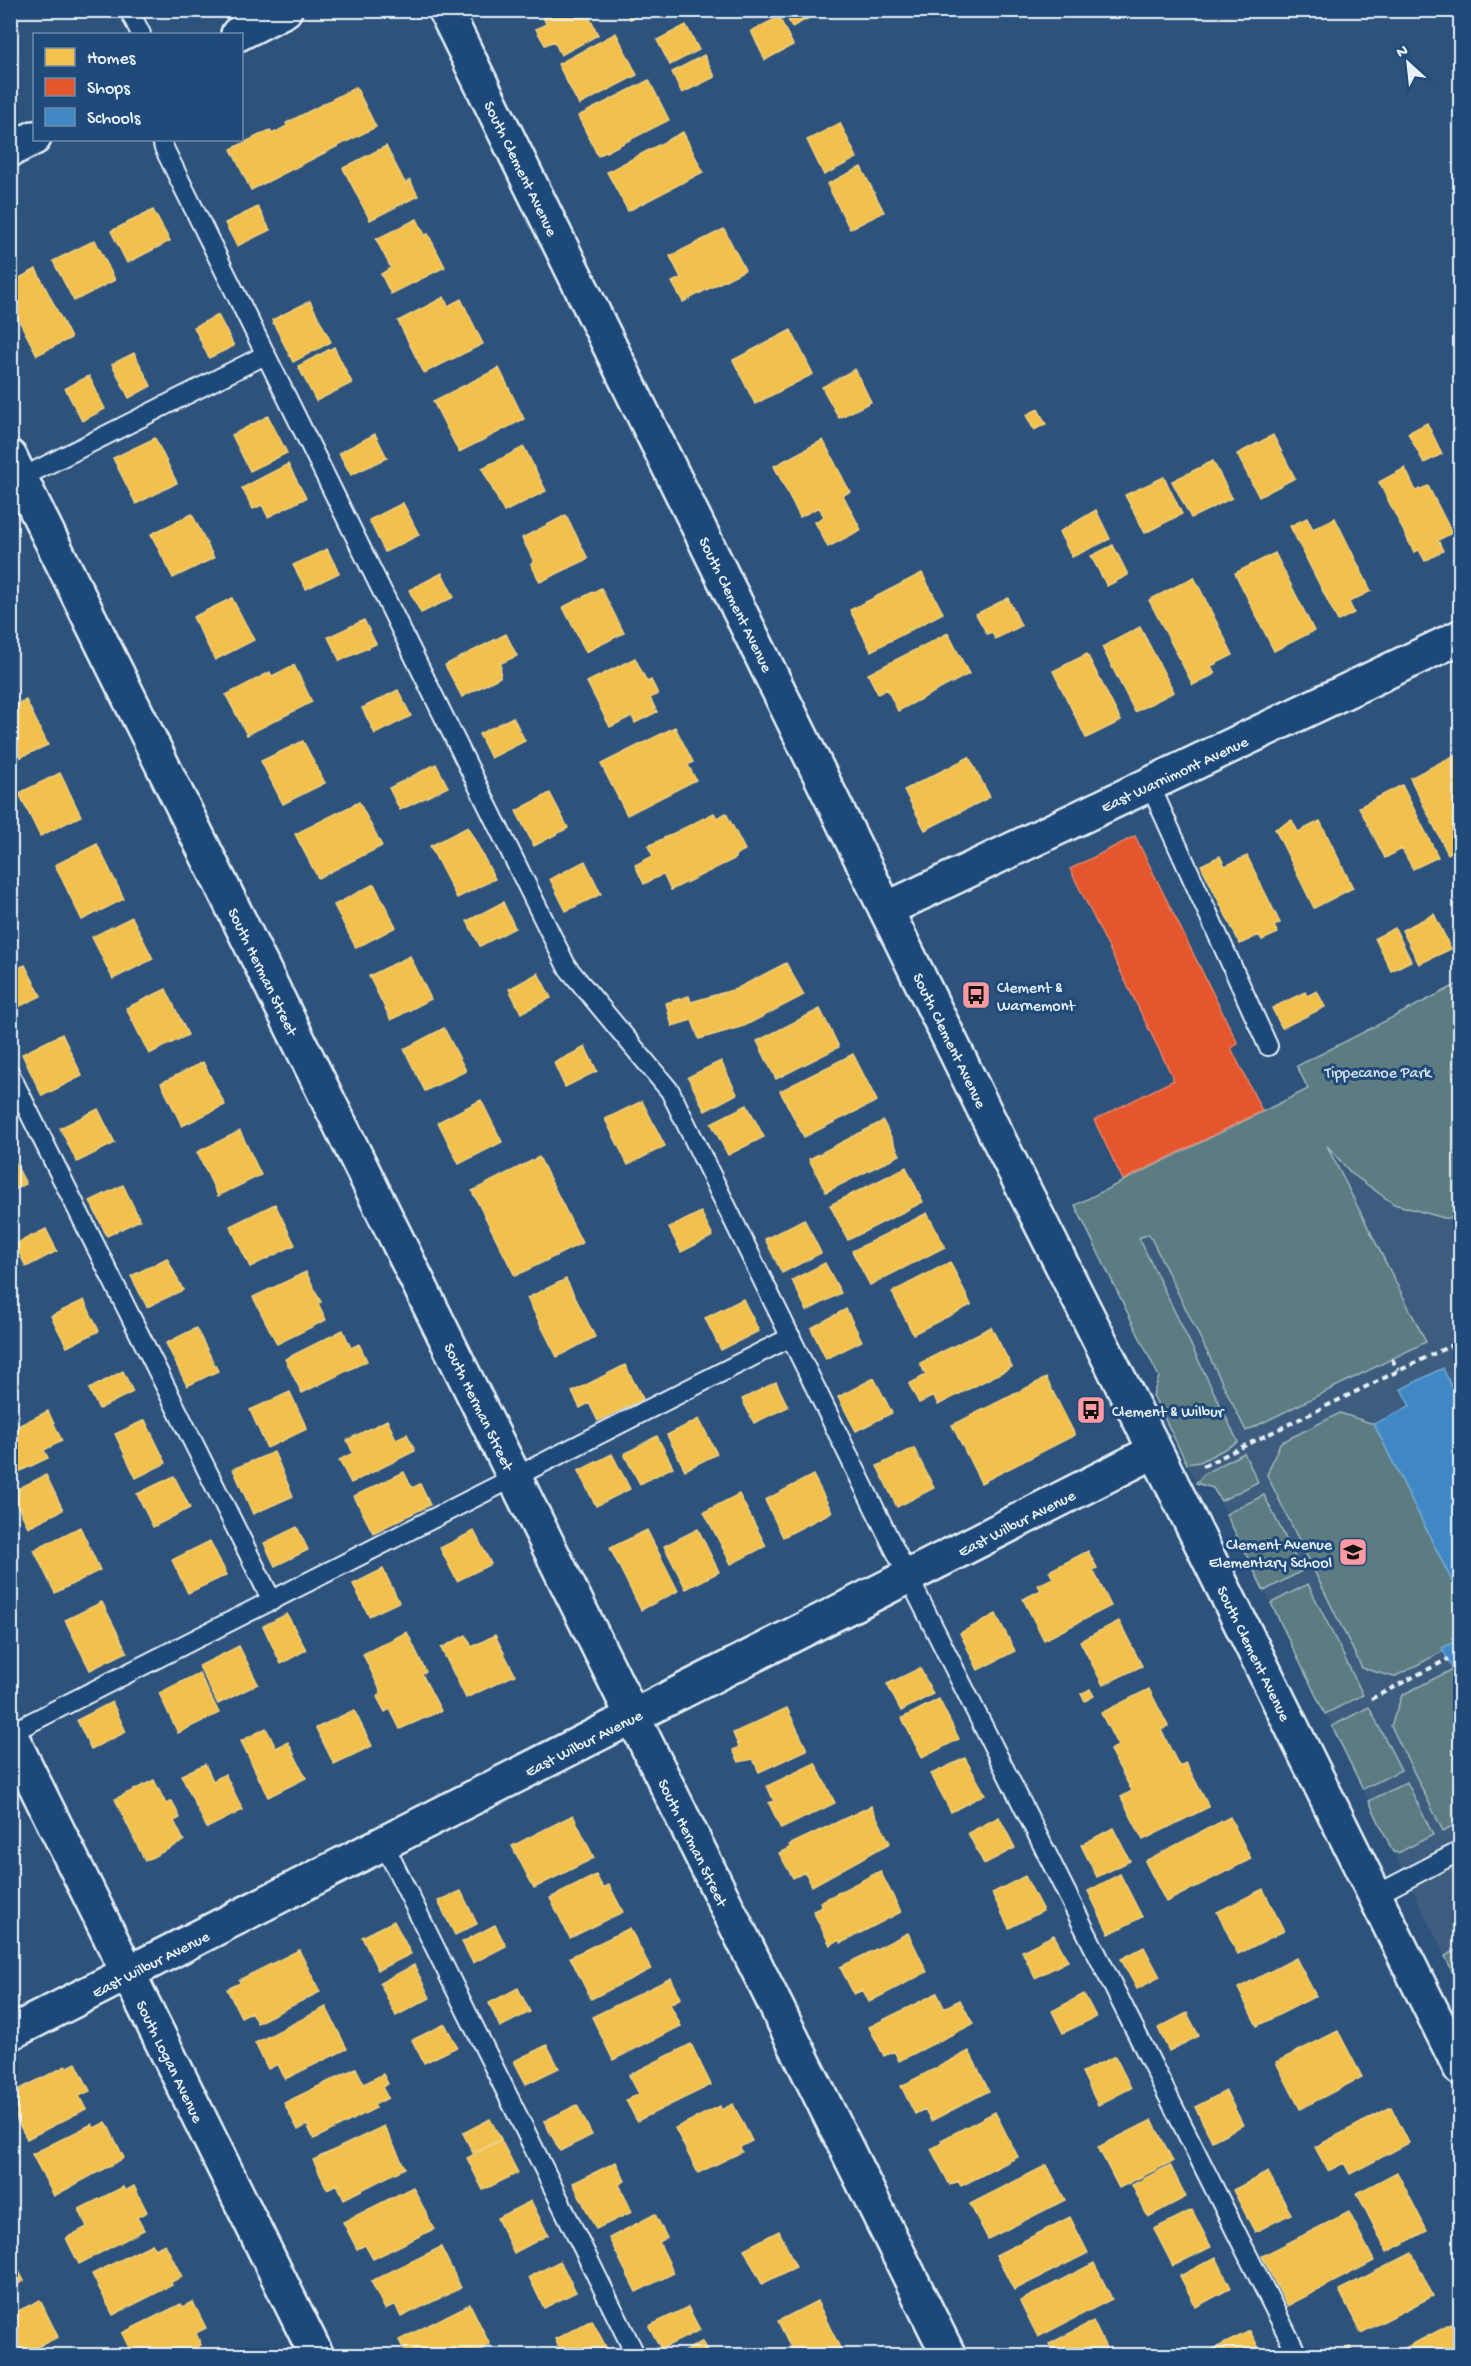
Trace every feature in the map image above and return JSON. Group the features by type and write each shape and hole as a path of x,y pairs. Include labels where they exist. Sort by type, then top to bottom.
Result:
{"street":[{"path":"240,33 285,10"},
{"name":"South Clement Avenue","path":"445,10 995,1132 1461,2068"},
{"path":"10,150 33,138"},
{"name":"South Herman Street","path":"14,473 949,2355"},
{"name":"East Warnimont Avenue","path":"887,909 1461,637"},
{"name":"East Wilbur Avenue","path":"10,2033 1155,1451"},
{"name":"South Logan Avenue","path":"10,1734 317,2355"}],"lane":[{"path":"129,10 140,33"},
{"path":"162,141 265,355 567,966 670,1090 908,1578 1298,2355"},
{"path":"14,473 265,355"},
{"path":"1150,785 1268,1046"},
{"path":"10,1074 272,1601"},
{"path":"10,1734 791,1337"},
{"path":"384,1844 636,2355"},
{"path":"1374,1896 1461,1851"}],"path":[{"path":"1195,1470 1461,1341"},
{"path":"1392,1359 1398,1370"},
{"path":"1371,1699 1448,1659"}],"shaded area":[{"name":"Clement Avenue Elementary School","path":"1460,1074 1460,1948 1445,1956 1214,1488 1196,1483 1153,1395 1159,1377 1101,1258"}],"green space":[{"name":"Tippecanoe Park","path":"1460,983 1460,1218 1444,1218 1394,1204 1351,1173 1327,1146 1426,1342 1246,1431 1149,1234 1139,1238 1238,1442 1200,1462 1187,1464 1153,1395 1159,1377 1075,1205 1308,1089 1297,1066"},
{"path":"1340,1413 1374,1424 1460,1597 1460,1639 1443,1648 1444,1651 1394,1677 1362,1668 1267,1475 1280,1443"},
{"path":"1244,1453 1258,1482 1221,1501 1213,1488 1196,1483 1205,1473"},
{"path":"1264,1495 1302,1571 1264,1591 1226,1514"},
{"path":"1308,1584 1363,1695 1325,1714 1271,1603"},
{"path":"1453,1669 1460,1684 1460,1822 1443,1831 1391,1726 1402,1695"},
{"path":"1369,1707 1401,1770 1363,1789 1332,1726"},
{"path":"1407,1782 1433,1835 1398,1853 1393,1852 1369,1801"},
{"path":"1460,1948 1460,1987 1445,1956"}],"building: Homes":[{"path":"540,10 586,10 598,35 561,55 554,41 545,45 536,29 546,24"},
{"path":"626,10 647,10 630,19"},
{"path":"783,10 824,10 792,27"},
{"path":"779,17 793,45 765,60 751,31"},
{"path":"686,25 699,50 670,65 657,40"},
{"path":"616,33 637,75 579,105 558,64"},
{"path":"704,55 715,77 682,93 672,72"},
{"path":"649,80 669,120 598,156 578,116"},
{"path":"356,87 376,127 251,190 231,149 270,130 272,134 287,126 286,123"},
{"path":"840,123 857,158 824,175 807,140"},
{"path":"683,132 703,172 628,211 607,172"},
{"path":"386,146 405,183 410,180 418,196 370,220 343,168"},
{"path":"861,167 884,212 850,229 827,184"},
{"path":"258,207 270,230 237,246 225,223"},
{"path":"153,210 170,241 127,263 111,231"},
{"path":"417,219 425,235 428,234 445,267 391,294 381,274 391,268 376,239"},
{"path":"724,229 745,270 683,302 672,282 681,278 670,256"},
{"path":"95,240 115,280 74,301 53,261"},
{"path":"36,269 71,338 37,355 10,303 10,283"},
{"path":"444,297 448,306 461,299 483,344 424,373 398,321"},
{"path":"310,301 331,342 293,362 272,320"},
{"path":"218,315 234,346 209,358 194,327"},
{"path":"791,330 813,374 755,404 733,360"},
{"path":"334,347 352,383 316,401 298,366"},
{"path":"134,353 151,386 129,398 112,364"},
{"path":"499,368 524,419 459,452 433,401"},
{"path":"855,369 871,402 839,418 822,387"},
{"path":"89,376 105,409 82,421 65,388"},
{"path":"1038,409 1046,424 1034,430 1026,415"},
{"path":"268,416 287,453 250,471 232,435"},
{"path":"1427,423 1442,454 1424,463 1408,433"},
{"path":"375,434 387,458 351,475 339,453"},
{"path":"1273,435 1295,478 1259,497 1237,454"},
{"path":"155,438 177,483 136,504 113,458"},
{"path":"823,440 850,492 843,495 861,530 828,547 815,522 824,517 819,507 800,517 774,466"},
{"path":"524,447 546,491 504,512 482,468"},
{"path":"1213,461 1232,498 1191,518 1172,481"},
{"path":"288,464 306,498 268,517 262,505 253,509 242,488"},
{"path":"1405,468 1416,491 1428,486 1452,533 1438,540 1443,551 1425,561 1419,550 1414,552 1379,482"},
{"path":"1164,477 1182,514 1145,533 1125,495"},
{"path":"403,503 419,535 385,552 369,520"},
{"path":"1096,510 1110,539 1072,557 1059,532"},
{"path":"192,514 214,558 173,578 151,534"},
{"path":"566,515 588,559 540,582 531,564 534,562 522,538"},
{"path":"1307,518 1313,529 1335,518 1371,591 1349,602 1354,613 1338,621 1290,526"},
{"path":"1113,545 1128,575 1107,586 1091,556"},
{"path":"327,549 339,573 306,589 293,565"},
{"path":"1275,553 1314,631 1274,651 1235,573"},
{"path":"442,573 454,597 421,613 409,590"},
{"path":"922,573 943,613 871,651 850,610"},
{"path":"1194,577 1233,655 1211,666 1215,674 1193,685 1149,600"},
{"path":"601,588 624,633 586,652 563,607"},
{"path":"232,598 254,640 215,660 193,617"},
{"path":"1008,598 1021,626 995,639 992,632 987,634 976,614"},
{"path":"364,620 376,644 340,661 328,637"},
{"path":"1140,627 1174,692 1135,712 1102,647"},
{"path":"948,633 969,674 898,711 887,689 878,694 868,674"},
{"path":"506,634 517,656 501,663 500,677 462,697 445,665"},
{"path":"1087,654 1121,721 1086,738 1053,671"},
{"path":"635,658 647,682 651,680 658,694 650,698 657,712 635,723 632,716 610,727 587,682"},
{"path":"294,665 312,702 247,735 226,695 270,672 272,676"},
{"path":"398,690 411,716 375,734 362,708"},
{"path":"26,700 48,745 10,762 10,708"},
{"path":"513,717 525,741 491,758 479,734"},
{"path":"675,727 693,762 688,765 696,780 627,815 601,764"},
{"path":"303,741 325,783 283,804 261,761"},
{"path":"1457,754 1460,760 1460,847 1448,854 1410,778"},
{"path":"969,757 990,797 925,830 904,790"},
{"path":"436,764 448,787 400,810 389,788"},
{"path":"60,773 81,816 40,836 19,793"},
{"path":"1402,785 1438,857 1413,869 1402,849 1385,858 1359,807"},
{"path":"550,793 568,828 534,846 516,811"},
{"path":"359,802 382,846 318,878 295,834"},
{"path":"714,813 717,818 726,813 745,850 735,855 736,858 671,890 663,874 644,884 635,865 653,856 648,846"},
{"path":"1292,820 1298,832 1320,821 1353,888 1314,908 1275,829"},
{"path":"468,827 495,879 457,898 430,846"},
{"path":"97,844 124,899 82,920 55,865"},
{"path":"1220,856 1225,866 1247,856 1280,923 1274,926 1278,933 1262,940 1259,935 1240,944 1201,865"},
{"path":"585,861 601,894 566,911 550,879"},
{"path":"374,884 396,927 356,948 334,905"},
{"path":"503,902 515,928 480,946 467,921"},
{"path":"1434,914 1451,949 1419,964 1402,930"},
{"path":"132,917 153,959 113,979 92,937"},
{"path":"1395,928 1411,961 1391,971 1375,938"},
{"path":"410,956 431,999 391,1020 369,976"},
{"path":"786,963 804,995 744,1026 699,1039 692,1020 672,1026 666,1003 689,996 691,1002 736,989"},
{"path":"25,965 41,996 10,1011 10,972"},
{"path":"538,973 551,998 521,1013 509,989"},
{"path":"166,989 188,1035 149,1054 126,1008"},
{"path":"1317,991 1325,1007 1282,1028 1272,1008 1305,992 1307,996"},
{"path":"820,1009 839,1047 776,1079 757,1041"},
{"path":"444,1028 466,1071 425,1091 404,1049"},
{"path":"62,1034 82,1076 42,1096 22,1054"},
{"path":"585,1047 597,1071 565,1087 554,1063"},
{"path":"853,1054 877,1101 804,1137 780,1091"},
{"path":"721,1061 737,1094 705,1111 688,1077"},
{"path":"203,1062 225,1105 182,1126 161,1083"},
{"path":"481,1100 502,1142 459,1164 438,1122"},
{"path":"642,1101 665,1146 628,1165 605,1119"},
{"path":"747,1105 764,1137 728,1155 711,1123"},
{"path":"98,1109 115,1143 77,1162 60,1128"},
{"path":"883,1121 900,1155 826,1192 809,1159"},
{"path":"240,1131 261,1175 218,1196 197,1152"},
{"path":"10,1153 26,1184 10,1192"},
{"path":"539,1157 582,1243 515,1276 472,1191"},
{"path":"906,1167 923,1202 848,1240 830,1205"},
{"path":"123,1185 140,1220 107,1236 90,1201"},
{"path":"275,1204 295,1245 250,1267 230,1226"},
{"path":"701,1212 713,1236 681,1252 669,1228"},
{"path":"927,1213 945,1247 870,1285 852,1251"},
{"path":"804,1219 821,1253 782,1273 765,1239"},
{"path":"46,1229 57,1251 26,1267 15,1244"},
{"path":"167,1258 183,1290 147,1307 131,1276"},
{"path":"950,1262 971,1305 913,1334 892,1292"},
{"path":"825,1263 841,1293 807,1311 792,1280"},
{"path":"306,1272 321,1302 318,1303 326,1320 277,1344 253,1297"},
{"path":"566,1279 595,1337 557,1357 527,1298"},
{"path":"743,1299 759,1331 721,1350 705,1318"},
{"path":"84,1300 99,1331 67,1347 51,1316"},
{"path":"846,1309 862,1341 826,1359 811,1328"},
{"path":"991,1327 1012,1367 938,1405 934,1396 919,1403 909,1384 926,1375 920,1363"},
{"path":"196,1328 218,1371 187,1386 166,1343"},
{"path":"343,1330 351,1348 359,1344 367,1361 302,1393 285,1359"},
{"path":"625,1365 643,1399 598,1421 589,1403 580,1408 572,1392"},
{"path":"123,1371 133,1392 99,1409 89,1389"},
{"path":"874,1378 892,1413 856,1431 838,1397"},
{"path":"1046,1378 1075,1435 981,1483 952,1425"},
{"path":"776,1382 788,1407 754,1423 742,1399"},
{"path":"290,1392 307,1429 267,1448 250,1410"},
{"path":"48,1411 62,1441 44,1450 48,1458 10,1476 10,1430"},
{"path":"699,1419 717,1454 685,1470 667,1435"},
{"path":"145,1420 166,1463 136,1478 115,1434"},
{"path":"387,1420 396,1439 407,1434 415,1451 351,1483 339,1460 353,1453 347,1440"},
{"path":"657,1436 673,1467 640,1484 624,1454"},
{"path":"914,1448 934,1488 897,1507 877,1466"},
{"path":"274,1452 293,1496 253,1514 233,1469"},
{"path":"612,1454 630,1489 596,1506 578,1471"},
{"path":"404,1472 412,1488 420,1484 430,1505 373,1533 354,1496"},
{"path":"46,1475 63,1510 28,1527 11,1492"},
{"path":"813,1475 832,1512 783,1537 765,1500"},
{"path":"174,1476 190,1508 153,1527 137,1494"},
{"path":"739,1494 766,1546 731,1564 704,1512"},
{"path":"80,1527 100,1570 55,1593 34,1550"},
{"path":"297,1527 308,1550 275,1566 264,1543"},
{"path":"698,1529 719,1572 686,1589 664,1546"},
{"path":"647,1530 678,1591 641,1610 610,1548"},
{"path":"474,1531 491,1564 457,1581 440,1548"},
{"path":"210,1541 227,1575 188,1593 172,1560"},
{"path":"1088,1551 1097,1568 1093,1570 1111,1606 1044,1640 1023,1599 1041,1590 1038,1585 1053,1578 1049,1571"},
{"path":"383,1569 399,1602 369,1616 353,1584"},
{"path":"102,1602 127,1652 90,1670 65,1620"},
{"path":"287,1614 306,1650 281,1664 263,1626"},
{"path":"996,1614 1015,1651 978,1670 960,1633"},
{"path":"1119,1621 1142,1666 1103,1685 1080,1641"},
{"path":"407,1632 426,1672 422,1674 441,1711 400,1729 390,1709 385,1712 377,1697 382,1694 363,1654"},
{"path":"466,1635 472,1647 495,1635 515,1675 466,1698 441,1648"},
{"path":"239,1646 258,1684 218,1704 199,1666"},
{"path":"920,1668 933,1694 901,1711 887,1684"},
{"path":"199,1673 219,1713 178,1733 159,1693"},
{"path":"1090,1689 1094,1696 1085,1701 1081,1694"},
{"path":"1149,1689 1168,1726 1161,1730 1179,1766 1186,1763 1209,1807 1143,1840 1121,1797 1132,1791 1110,1750 1118,1746 1101,1713"},
{"path":"939,1699 959,1739 922,1758 902,1718"},
{"path":"112,1702 126,1732 91,1749 77,1720"},
{"path":"787,1708 807,1750 759,1772 753,1759 739,1762 733,1750 739,1747 733,1733"},
{"path":"354,1710 372,1746 334,1764 316,1728"},
{"path":"266,1728 276,1748 288,1742 306,1778 268,1797 241,1741"},
{"path":"965,1758 985,1794 951,1812 931,1774"},
{"path":"815,1763 835,1803 781,1829 769,1803 774,1801 767,1786"},
{"path":"205,1764 213,1781 225,1774 243,1810 207,1828 181,1775"},
{"path":"154,1780 166,1804 172,1801 180,1818 174,1821 184,1841 145,1861 115,1799"},
{"path":"871,1806 890,1843 812,1886 805,1872 793,1878 779,1853 791,1847 789,1845"},
{"path":"573,1815 594,1858 534,1888 512,1846"},
{"path":"999,1817 1015,1848 984,1864 968,1833"},
{"path":"1230,1817 1251,1859 1166,1902 1145,1861"},
{"path":"1113,1828 1130,1861 1097,1877 1081,1845"},
{"path":"880,1871 901,1912 841,1943 839,1940 830,1945 813,1911 822,1907 820,1902"},
{"path":"1120,1874 1142,1917 1109,1934 1088,1891"},
{"path":"596,1875 603,1888 609,1885 623,1912 570,1938 550,1898"},
{"path":"1025,1876 1043,1911 1009,1928 992,1893"},
{"path":"1263,1889 1284,1931 1238,1954 1217,1912"},
{"path":"461,1891 477,1924 455,1935 438,1901"},
{"path":"394,1921 411,1954 378,1970 362,1937"},
{"path":"495,1925 506,1946 473,1963 462,1942"},
{"path":"630,1928 651,1969 591,1999 570,1957"},
{"path":"908,1933 927,1972 869,2002 863,1990 854,1994 840,1967"},
{"path":"1054,1935 1068,1961 1035,1978 1022,1951"},
{"path":"1144,1947 1160,1977 1137,1989 1121,1959"},
{"path":"299,1950 320,1992 257,2023 251,2012 241,2017 227,1989 240,1983 239,1980"},
{"path":"1296,1958 1316,1996 1257,2026 1238,1988"},
{"path":"414,1965 430,1998 396,2016 380,1983"},
{"path":"671,1978 681,1998 670,2004 681,2026 613,2060 592,2017"},
{"path":"518,1988 530,2012 500,2027 489,2003"},
{"path":"937,1993 944,2008 960,2000 973,2024 899,2061 894,2051 884,2056 869,2027"},
{"path":"1084,1994 1096,2017 1063,2033 1052,2011"},
{"path":"326,2007 347,2049 285,2079 278,2064 268,2069 255,2043"},
{"path":"1187,2013 1199,2036 1169,2051 1158,2028"},
{"path":"445,2024 457,2047 424,2063 412,2040"},
{"path":"1338,2031 1362,2077 1300,2109 1276,2062"},
{"path":"691,2044 711,2085 637,2121 626,2100 639,2094 629,2075"},
{"path":"547,2045 559,2068 526,2084 514,2061"},
{"path":"969,2051 989,2091 931,2121 925,2109 915,2114 901,2086"},
{"path":"1115,2056 1131,2088 1098,2105 1082,2072"},
{"path":"76,2063 90,2091 79,2096 86,2109 27,2139 10,2107 10,2094"},
{"path":"356,2068 364,2084 383,2074 388,2084 382,2087 388,2098 374,2105 376,2108 314,2139 307,2125 298,2130 284,2103"},
{"path":"1226,2091 1243,2125 1212,2141 1195,2107"},
{"path":"733,2104 752,2141 740,2147 742,2152 698,2173 675,2128 720,2106 721,2110"},
{"path":"577,2105 592,2135 560,2151 544,2121"},
{"path":"1391,2107 1409,2143 1350,2174 1344,2163 1328,2171 1315,2147"},
{"path":"995,2112 1018,2157 961,2186 958,2181 950,2185 931,2149 942,2143 941,2140"},
{"path":"490,2119 501,2139 473,2153 463,2133"},
{"path":"1152,2120 1173,2161 1119,2188 1098,2147"},
{"path":"106,2122 124,2158 54,2196 32,2154 92,2124 94,2128"},
{"path":"384,2126 405,2168 344,2199 337,2184 327,2189 313,2160"},
{"path":"501,2140 518,2173 483,2190 467,2158"},
{"path":"616,2162 625,2181 619,2184 632,2212 596,2229 573,2183"},
{"path":"1047,2165 1065,2200 988,2239 970,2204"},
{"path":"1170,2165 1186,2197 1148,2217 1132,2185"},
{"path":"1268,2172 1291,2214 1255,2232 1233,2190"},
{"path":"1397,2172 1427,2231 1387,2252 1357,2193"},
{"path":"134,2186 147,2212 137,2217 144,2230 79,2264 66,2238 87,2227 79,2209 123,2187 125,2191"},
{"path":"413,2187 434,2229 373,2259 365,2245 357,2249 343,2222"},
{"path":"531,2201 548,2235 514,2253 497,2218"},
{"path":"1192,2210 1211,2247 1173,2266 1154,2229"},
{"path":"1349,2212 1374,2261 1287,2306 1262,2256"},
{"path":"655,2214 667,2238 659,2242 674,2273 636,2292 609,2238"},
{"path":"1070,2217 1088,2253 1014,2290 996,2255"},
{"path":"779,2231 796,2267 762,2284 744,2249"},
{"path":"152,2244 155,2249 165,2244 182,2277 171,2282 172,2285 113,2315 92,2274"},
{"path":"441,2247 461,2288 401,2317 395,2304 385,2309 371,2281"},
{"path":"1412,2253 1433,2296 1361,2333 1339,2290"},
{"path":"10,2254 24,2281 10,2288"},
{"path":"1216,2257 1231,2288 1196,2307 1180,2276"},
{"path":"560,2261 576,2292 544,2308 529,2277"},
{"path":"1094,2263 1112,2299 1038,2337 1020,2301"},
{"path":"40,2300 58,2337 23,2354 10,2329 10,2315"},
{"path":"817,2301 844,2356 795,2356 778,2321"},
{"path":"193,2302 206,2328 196,2333 201,2345 181,2356 133,2356 122,2333 181,2304 183,2307"},
{"path":"470,2304 490,2345 469,2356 407,2356 399,2340"},
{"path":"688,2307 700,2330 661,2349 649,2326"},
{"path":"592,2320 609,2353 603,2356 563,2356 555,2339"},
{"path":"1093,2321 1110,2356 1048,2356 1047,2353 1053,2350 1049,2344"},
{"path":"1451,2324 1460,2342 1460,2356 1390,2356"},
{"path":"1250,2331 1263,2356 1216,2356 1213,2349"},
{"path":"703,2341 710,2356 676,2356"},
{"path":"1350,2347 1354,2356 1339,2356 1338,2353"}],"building: Shops":[{"path":"1135,836 1238,1044 1231,1048 1262,1111 1123,1180 1094,1120 1174,1080 1070,869"}],"building: Schools":[{"path":"1443,1368 1451,1386 1460,1381 1460,1597 1374,1424 1410,1406 1401,1389"},
{"path":"1460,1639 1460,1684 1442,1648"}],"place":[{"name":"Clement & Warnemont","path":"976,995"},
{"name":"Clement & Wilbur","path":"1091,1410"},
{"name":"Clement Avenue Elementary School","path":"1353,1552"}]}
